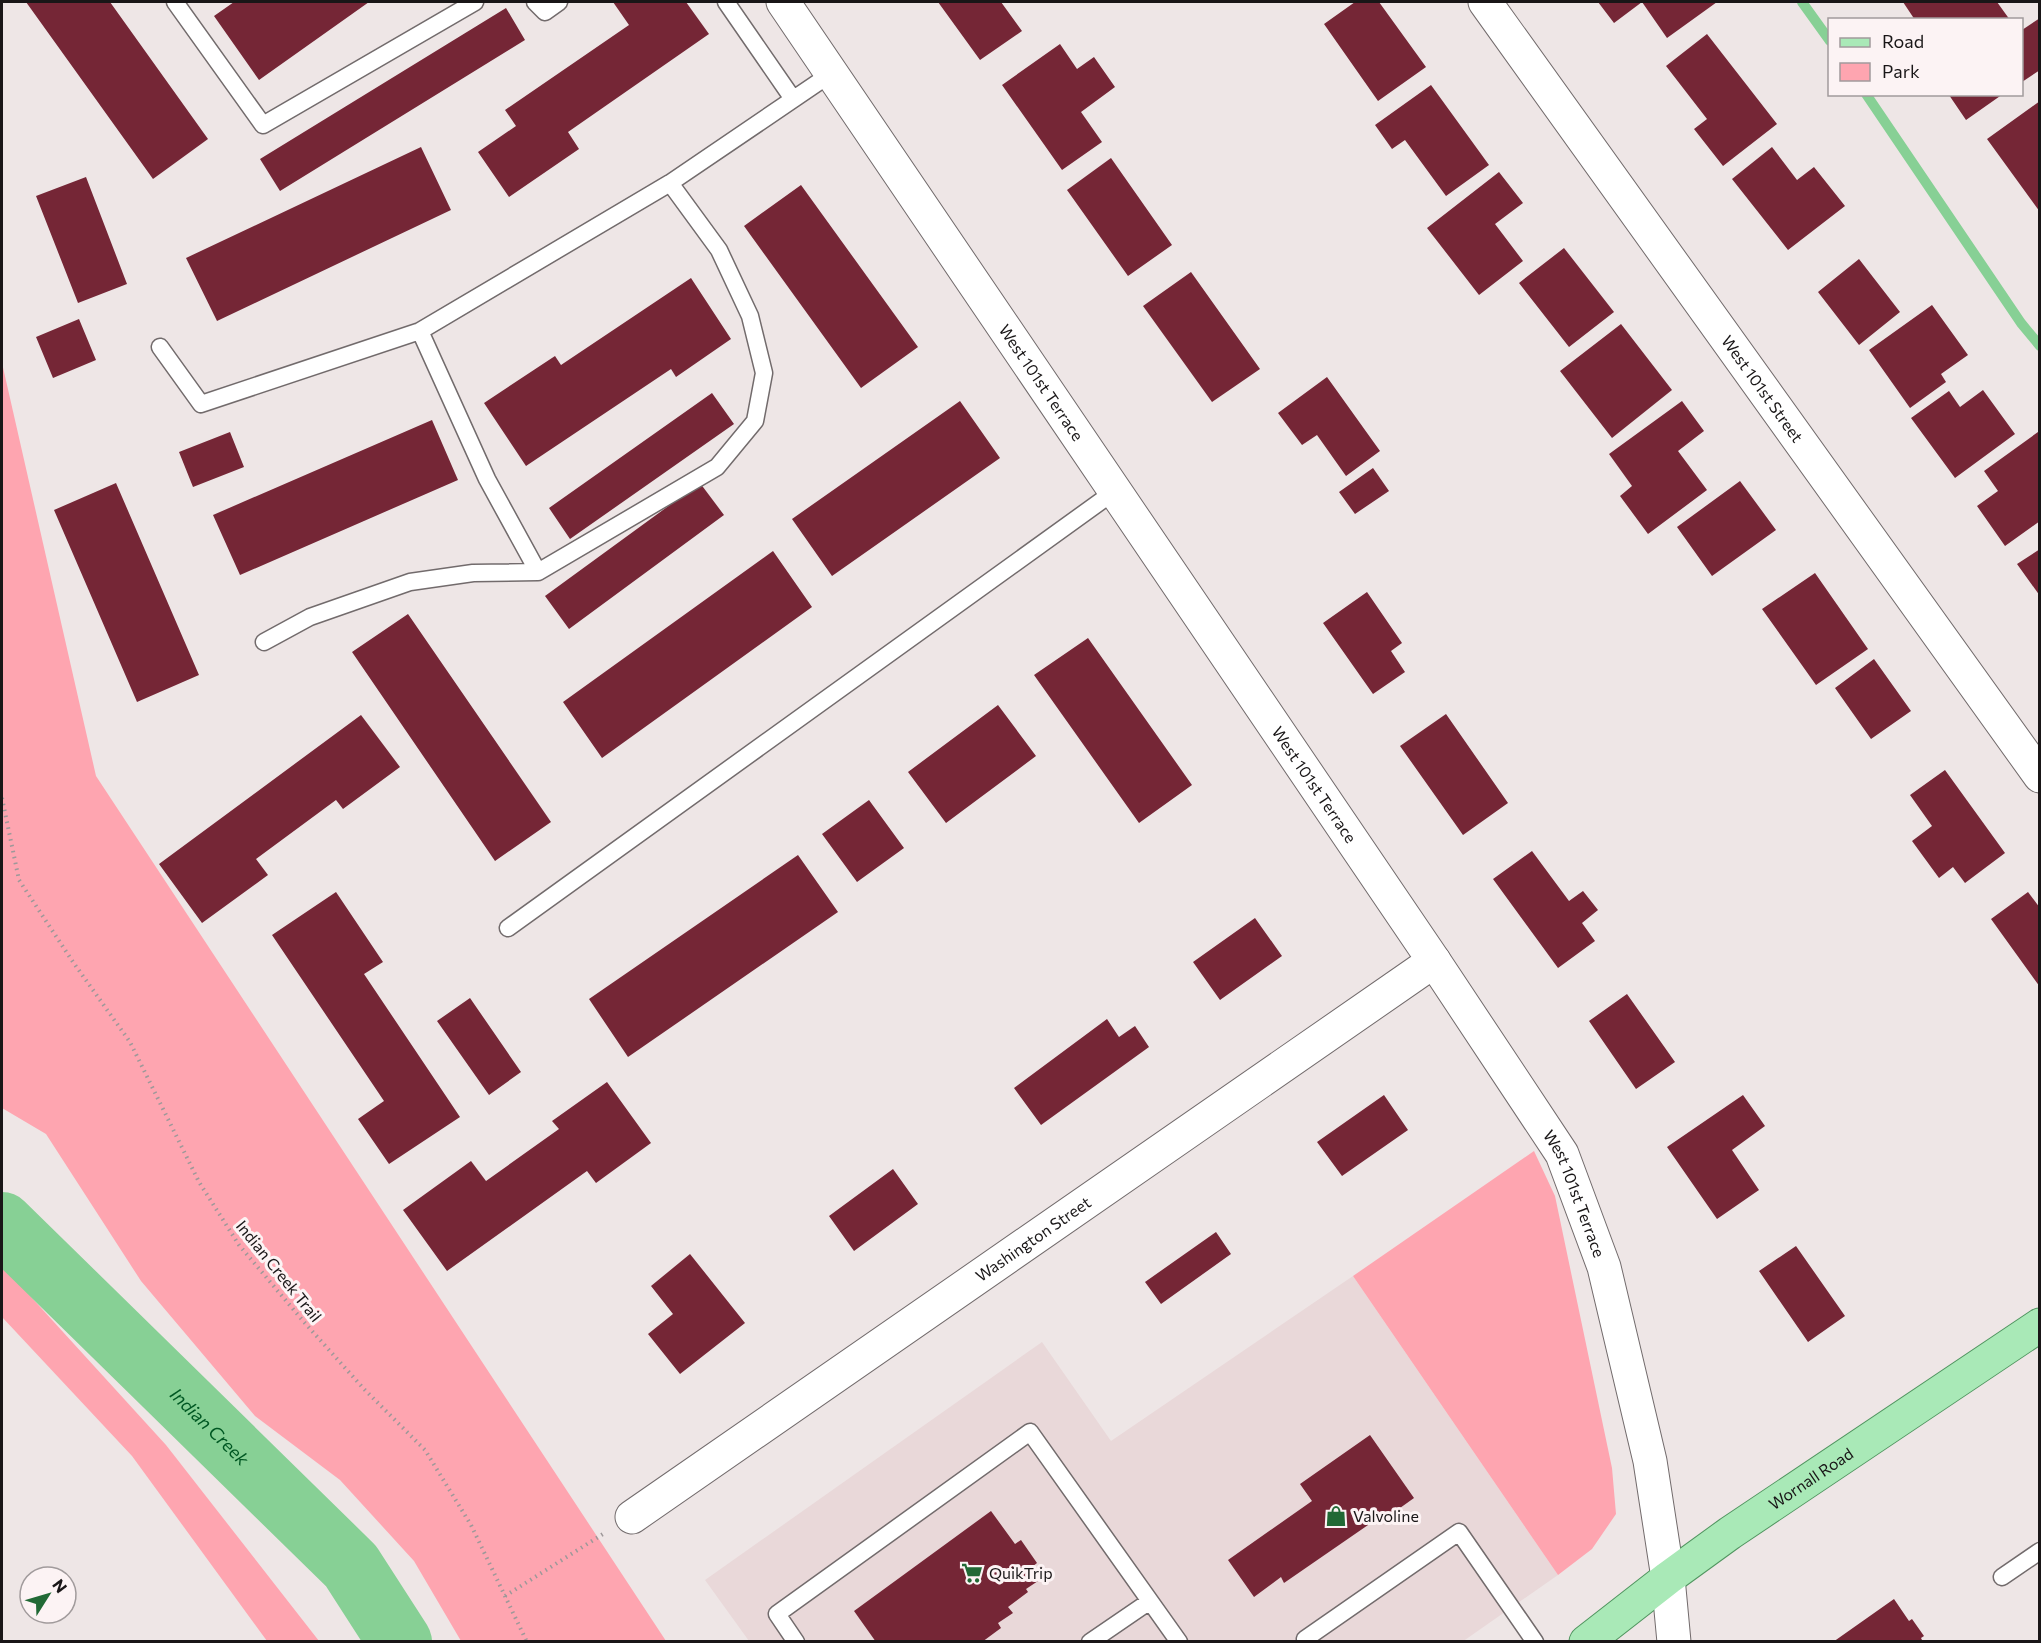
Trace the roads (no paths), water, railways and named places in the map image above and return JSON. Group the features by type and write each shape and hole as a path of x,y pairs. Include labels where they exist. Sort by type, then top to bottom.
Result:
{"main road":[{"name":"Wornall Road","path":"1586,1641 1730,1533 2040,1325"}],"street":[{"name":"West 101st Terrace","path":"783,2 1434,961 1562,1154 1604,1266 1650,1461 1668,1578 1674,1641"},
{"name":"West 101st Street","path":"1485,2 2040,776"},
{"name":"Washington Street","path":"632,1517 1434,961"}],"lane":[{"path":"175,2 263,125 475,2"},
{"path":"535,2 545,12 559,2"},
{"path":"726,2 793,99"},
{"path":"160,347 201,404 420,331 670,183 832,73"},
{"path":"264,642 310,617 410,582 473,573 538,573 717,467 755,421 764,373 750,316 719,250 670,183"},
{"path":"420,331 487,479 538,573"},
{"path":"508,927 1115,491"},
{"path":"796,1641 777,1614 1030,1432 1179,1641"},
{"path":"1306,1641 1305,1639 1459,1532 1535,1641"},
{"path":"2002,1577 2040,1551"},
{"path":"1090,1641 1150,1601"}],"waterway":[{"path":"1802,2 1828,38"},
{"path":"1867,96 2021,323 2040,346"},
{"name":"Indian Creek","path":"2,1224 351,1566 400,1642"}],"place":[{"name":"Valvoline","path":"1336,1516"},
{"name":"QuikTrip","path":"972,1573"}]}
